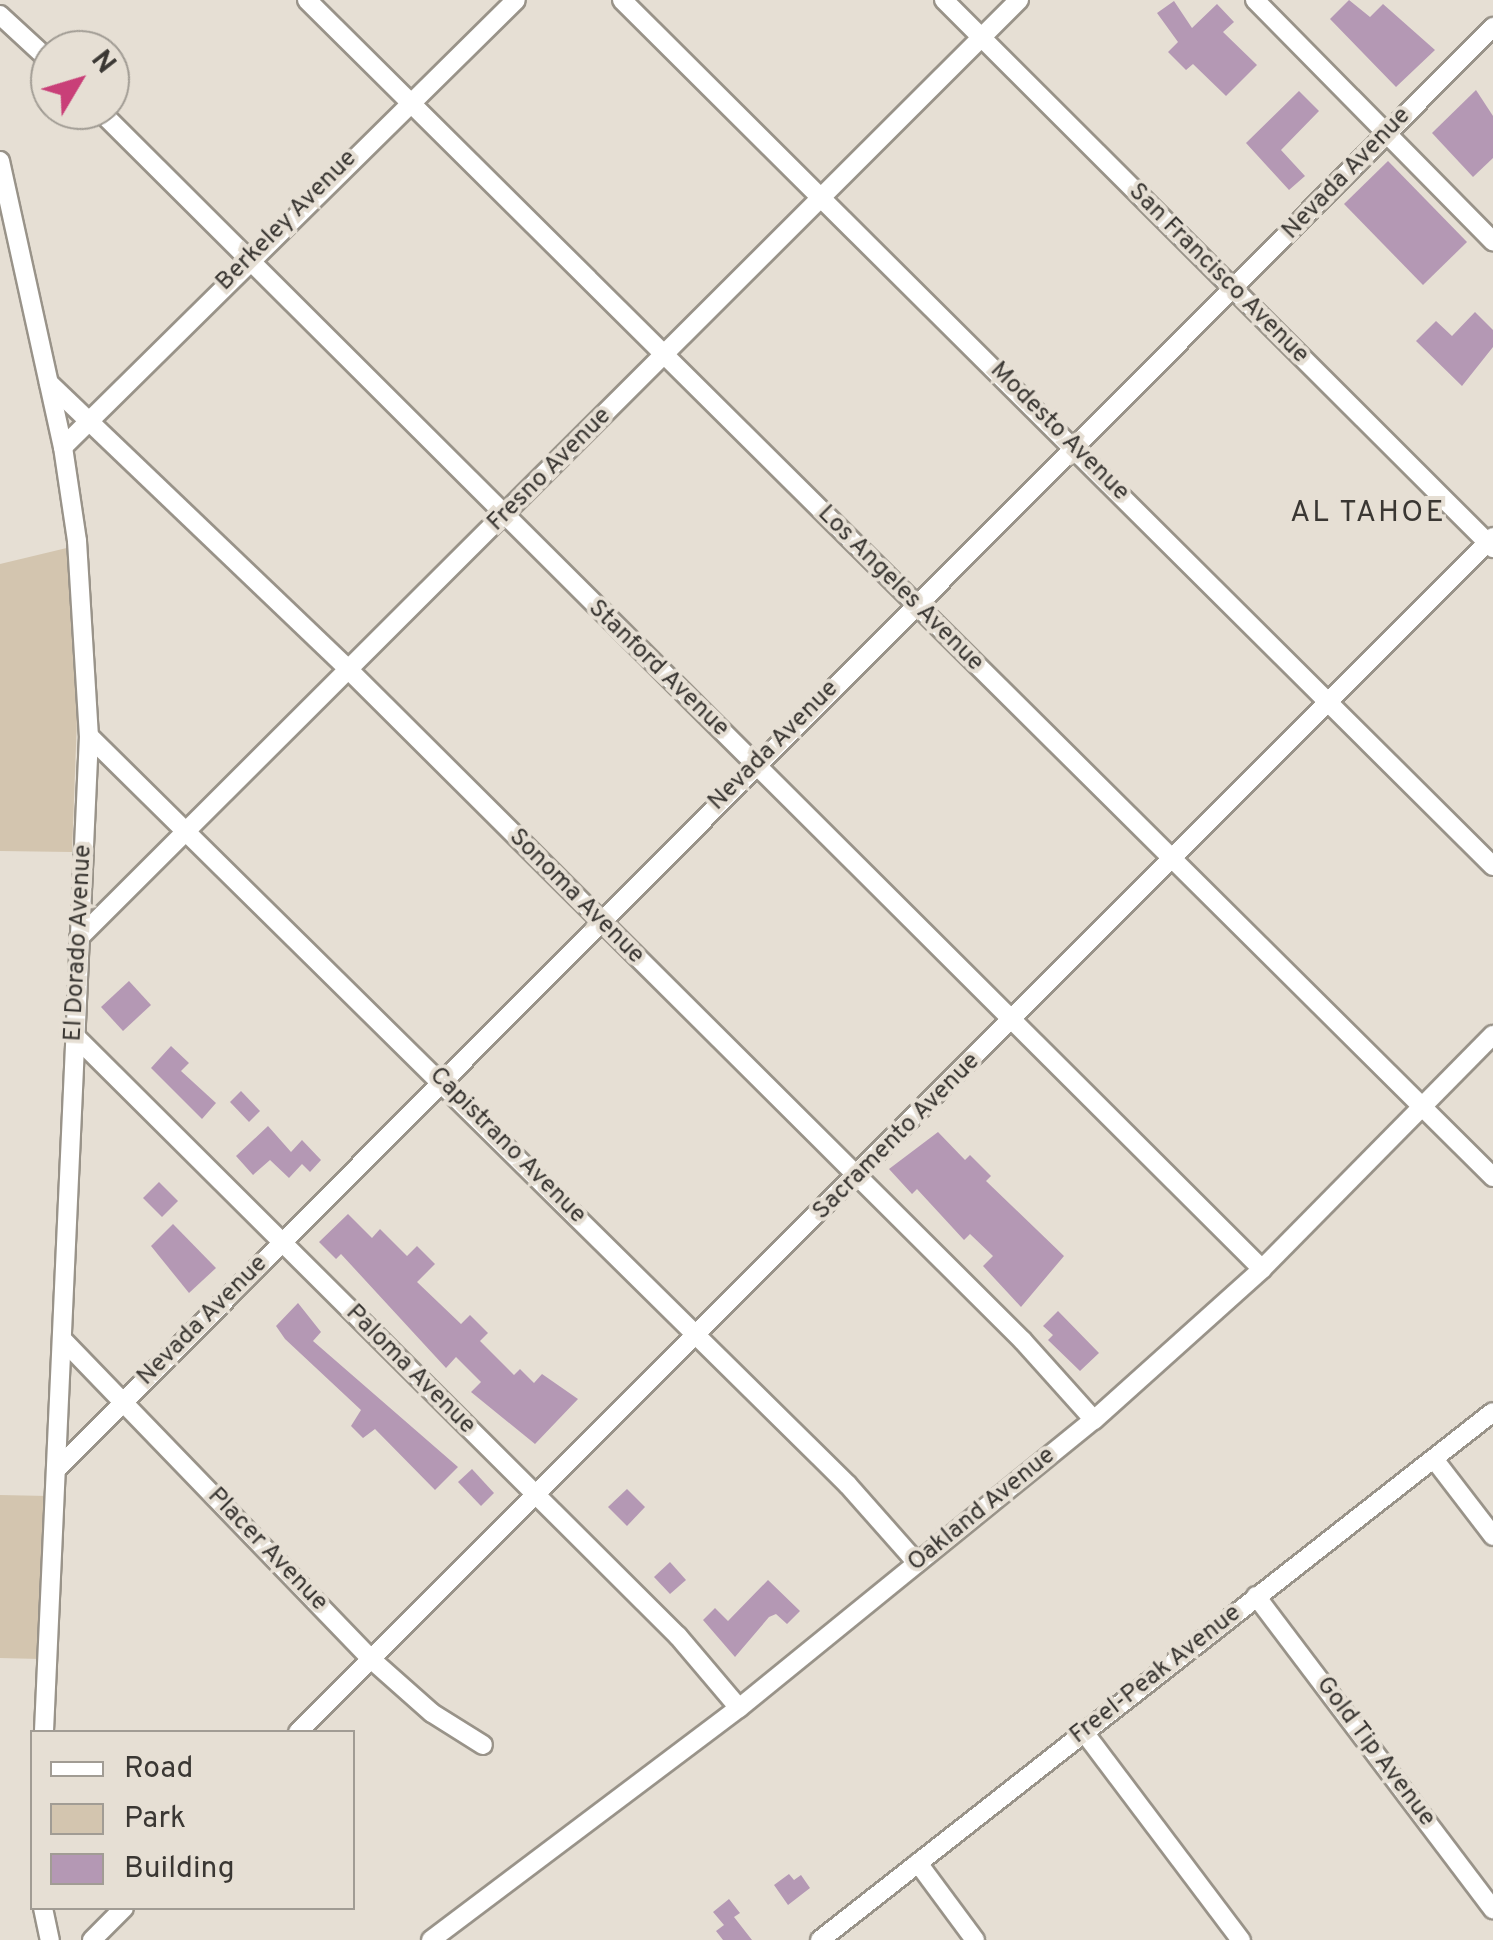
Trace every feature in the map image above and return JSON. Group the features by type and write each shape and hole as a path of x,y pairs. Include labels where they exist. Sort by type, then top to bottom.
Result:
{"street":[{"name":"Los Angeles Avenue","path":"307,0 1424,1104 1493,1177"},
{"name":"Berkeley Avenue","path":"63,447 248,259 516,0"},
{"name":"Modesto Avenue","path":"622,0 1493,866"},
{"name":"San Francisco Avenue","path":"944,0 1491,542"},
{"name":"Fresno Avenue","path":"79,938 1019,0"},
{"path":"1255,0 1493,240"},
{"path":"0,15 30,43"},
{"name":"Nevada Avenue","path":"58,1468 754,764 1235,291 1493,27"},
{"name":"Stanford Avenue","path":"119,130 503,517 1262,1269"},
{"name":"El Dorado Avenue","path":"0,161 63,447 77,540 89,736 44,1730"},
{"name":"Sonoma Avenue","path":"48,383 348,670 857,1176 1094,1420"},
{"name":"Sacramento Avenue","path":"300,1730 698,1338 1171,858 1491,542"},
{"name":"Capistrano Avenue","path":"89,736 442,1080 916,1563"},
{"name":"Oakland Avenue","path":"431,1940 739,1708 1094,1420 1262,1269 1493,1034"},
{"name":"Paloma Avenue","path":"75,1036 678,1636 739,1708"},
{"name":"Placer Avenue","path":"63,1340 371,1658 432,1713 482,1745"},
{"name":"Freel-Peak Avenue","path":"820,1940 1493,1412"},
{"path":"1434,1459 1493,1536"},
{"name":"Gold Tip Avenue","path":"1256,1596 1493,1909"},
{"path":"1084,1732 1241,1940"},
{"path":"918,1863 975,1940"},
{"path":"43,1910 50,1940"},
{"path":"92,1940 122,1910"}],"green space":[{"path":"75,546 81,612 72,852 0,851 0,564"},
{"path":"0,1495 48,1496 40,1659 0,1658"}],"building":[{"path":"1349,0 1370,17 1383,4 1435,50 1396,87 1330,19"},
{"path":"1174,1 1192,28 1217,4 1234,22 1223,32 1257,65 1226,96 1193,64 1186,70 1168,52 1178,42 1157,13"},
{"path":"1476,90 1493,116 1493,158 1473,177 1432,133"},
{"path":"1299,91 1319,111 1281,150 1305,176 1289,190 1246,143"},
{"path":"1388,161 1467,242 1423,285 1344,204"},
{"path":"1475,312 1493,330 1493,347 1462,386 1416,341 1436,321 1452,336"},
{"path":"129,981 151,1005 123,1031 101,1007"},
{"path":"171,1046 189,1063 181,1071 216,1103 202,1119 151,1068"},
{"path":"241,1091 260,1111 249,1122 230,1102"},
{"path":"268,1126 291,1152 302,1140 321,1160 310,1172 302,1164 289,1178 270,1160 253,1175 236,1156"},
{"path":"938,1132 965,1160 970,1155 991,1176 986,1181 1064,1256 1021,1307 983,1266 993,1256 970,1234 964,1240 917,1189 912,1194 889,1169"},
{"path":"159,1182 178,1201 162,1217 143,1198"},
{"path":"348,1214 372,1238 380,1229 407,1256 417,1246 435,1264 417,1282 461,1324 470,1315 488,1333 480,1341 514,1375 520,1369 534,1383 542,1374 578,1399 535,1444 471,1392 481,1382 456,1357 446,1368 341,1254 336,1259 319,1242"},
{"path":"173,1224 216,1268 189,1293 151,1246"},
{"path":"298,1303 321,1332 313,1341 458,1467 435,1490 375,1429 363,1438 351,1426 361,1410 285,1339 276,1326"},
{"path":"1058,1311 1099,1353 1080,1371 1048,1340 1053,1335 1043,1326"},
{"path":"472,1469 494,1493 481,1506 458,1482"},
{"path":"627,1489 645,1507 627,1526 608,1507"},
{"path":"670,1562 686,1580 670,1594 654,1577"},
{"path":"768,1580 800,1611 787,1624 776,1614 769,1617 735,1657 703,1620 715,1608 728,1621"},
{"path":"789,1874 794,1880 801,1875 810,1888 788,1905 774,1885"},
{"path":"729,1899 740,1913 734,1917 752,1940 723,1940 716,1931 724,1925 713,1912"}],"district":[{"name":"AL TAHOE","path":"1368,514"}]}
